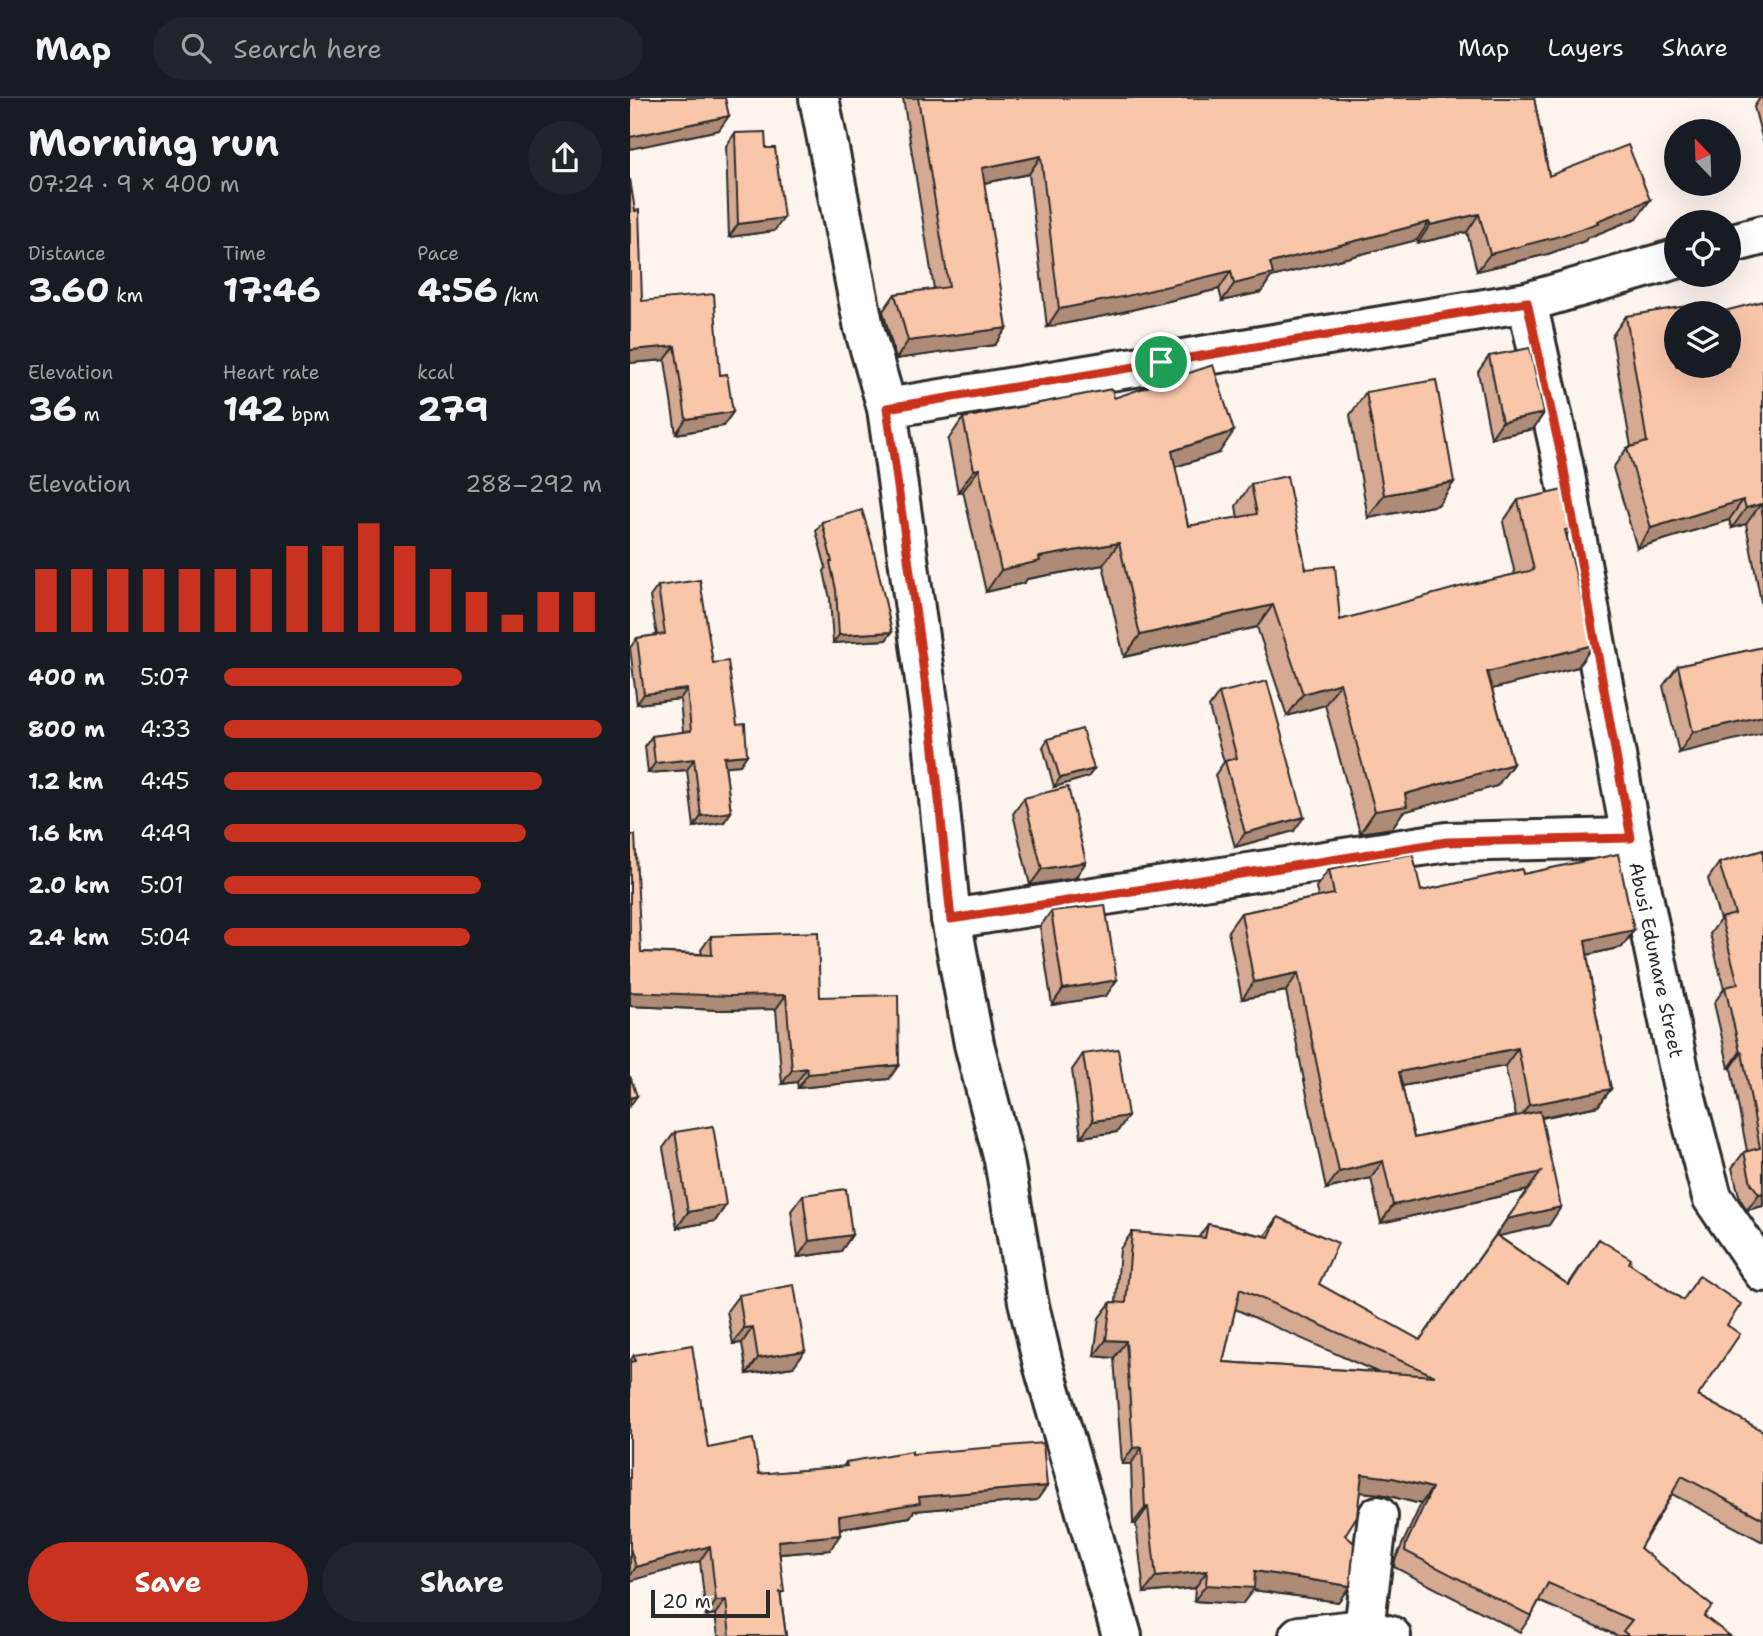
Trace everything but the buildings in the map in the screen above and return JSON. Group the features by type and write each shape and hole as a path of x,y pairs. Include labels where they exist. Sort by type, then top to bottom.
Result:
{"street":[{"path":"819,98 864,328 887,408 932,730 951,919 974,1044 1004,1160 1028,1301 1043,1364 1122,1636"},
{"path":"1741,241 1763,235"},
{"path":"887,408 1527,302 1664,262"},
{"name":"Abusi Edumare Street","path":"1527,302 1563,464 1631,838 1673,1044 1712,1197 1763,1272"},
{"path":"951,919 1447,842 1631,838"},
{"path":"1299,1636 1377,1633 1378,1516"}],"route":[{"path":"1527,302 1563,464 1631,838 1447,842 951,919 932,730 887,408 1161,362 1527,302"}]}
